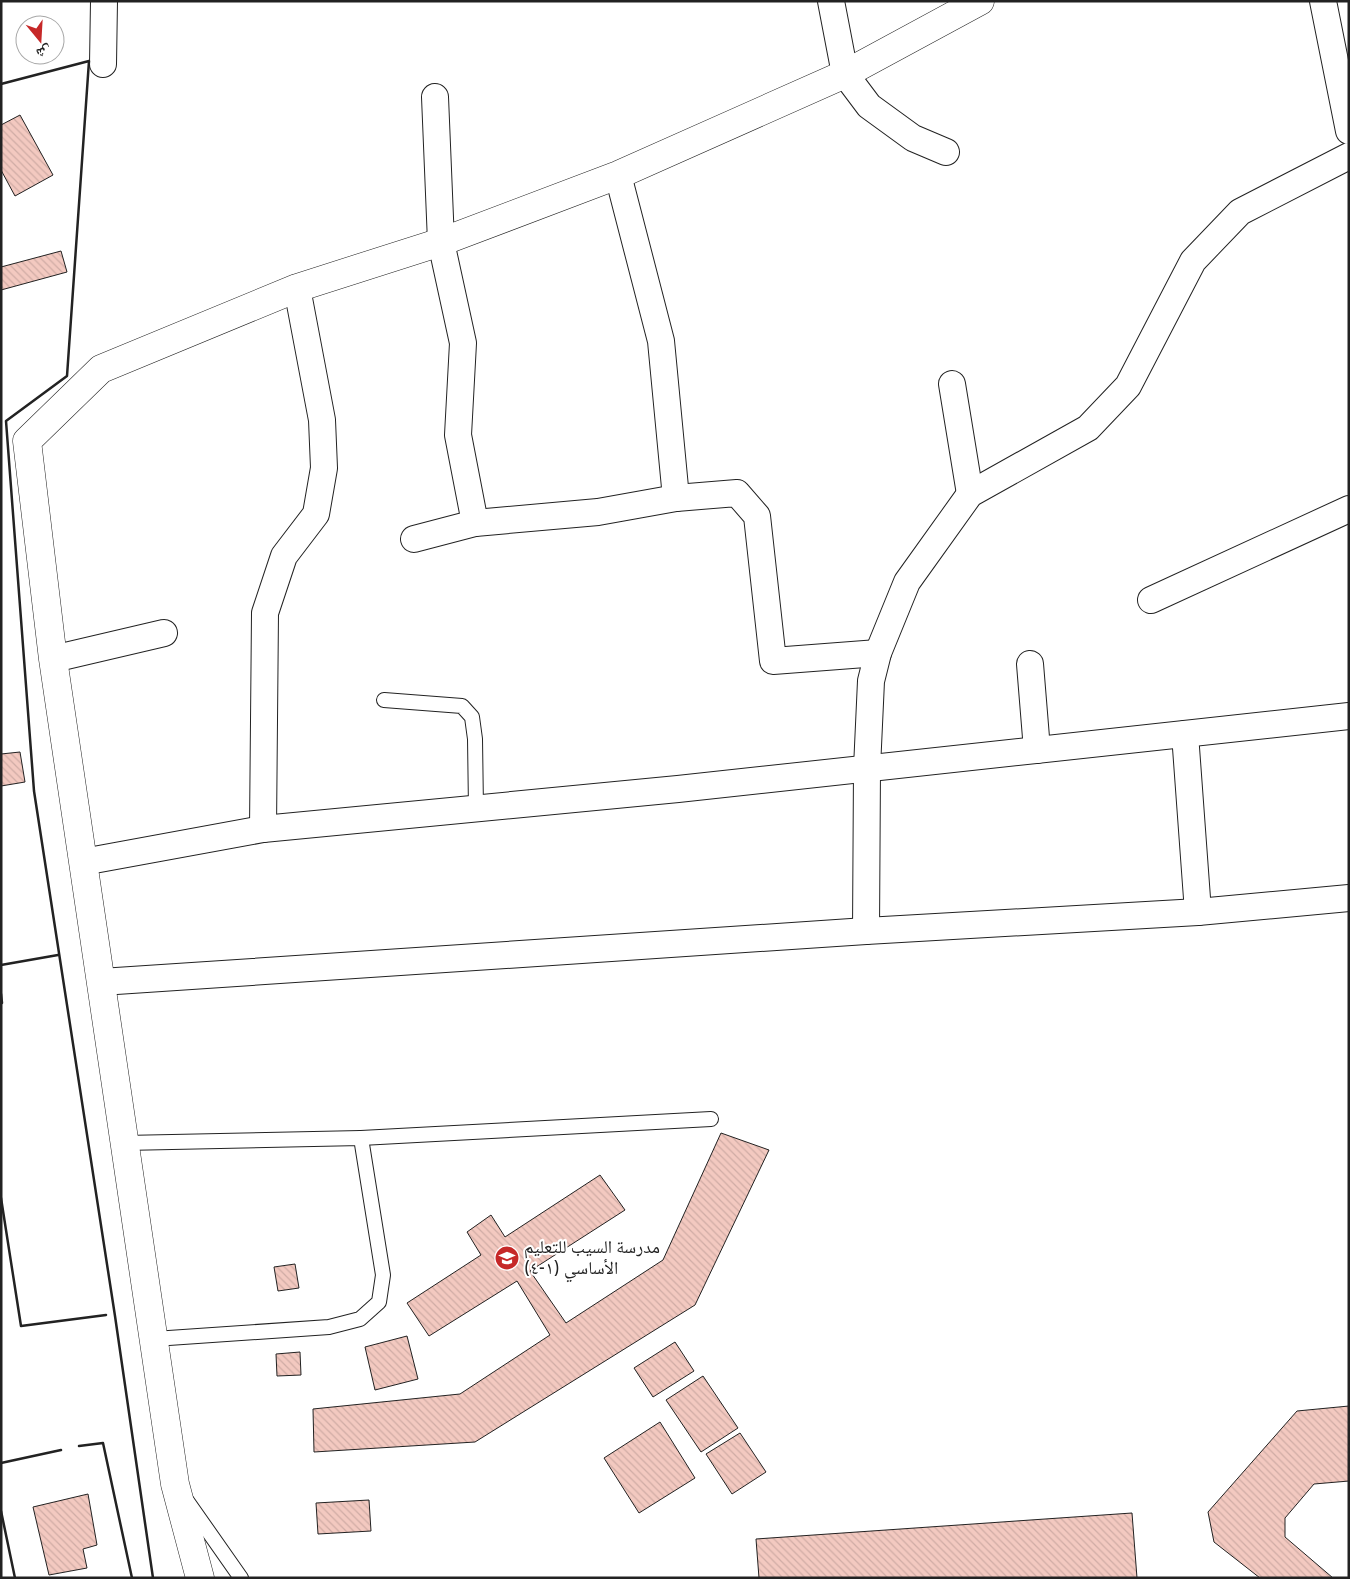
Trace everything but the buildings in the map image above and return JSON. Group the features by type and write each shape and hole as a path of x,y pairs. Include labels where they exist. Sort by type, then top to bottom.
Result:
{"street":[{"path":"103,64 104,1"},
{"path":"831,1 845,74 869,106 913,138 946,152"},
{"path":"1322,1 1349,131"},
{"path":"200,1578 175,1484 53,659 27,442 101,369 297,288 441,242 618,176 845,74 978,2"},
{"path":"435,97 441,242 462,343 458,435 475,523"},
{"path":"866,932 867,768 871,681 878,652 907,582 970,494 1088,428 1128,386 1193,261 1240,212 1349,156"},
{"path":"618,176 661,341 676,498"},
{"path":"263,829 265,613 284,556 316,514 324,468 322,420 297,288"},
{"path":"952,384 970,494"},
{"path":"414,539 475,523 598,512 676,498 737,494 757,516 773,661 878,652"},
{"path":"1151,600 1349,509"},
{"path":"53,659 164,633"},
{"path":"1030,664 1037,750"},
{"path":"83,862 263,829 867,768 1349,716"},
{"path":"1185,734 1198,912"},
{"path":"100,982 1198,912 1349,898"}],"lane":[{"path":"384,700 462,706 472,717 475,739 476,808"},
{"path":"124,1143 361,1138 711,1120"},
{"path":"154,1339 329,1327 360,1319 379,1302 383,1275 361,1138"},
{"path":"175,1484 241,1578"}],"wall":[{"path":"1,84 89,61 67,376 6,421 34,791 115,1316 153,1578"},
{"path":"1,965 58,955"},
{"path":"1,994 2,1003"},
{"path":"1,1198 21,1326 106,1315"},
{"path":"79,1446 103,1443 132,1578"},
{"path":"1,1463 61,1450"},
{"path":"1,1511 15,1578"}],"place":[{"name":"مدرسة السيب للتعليم الأساسي (١-٤)","path":"507,1258"}]}
